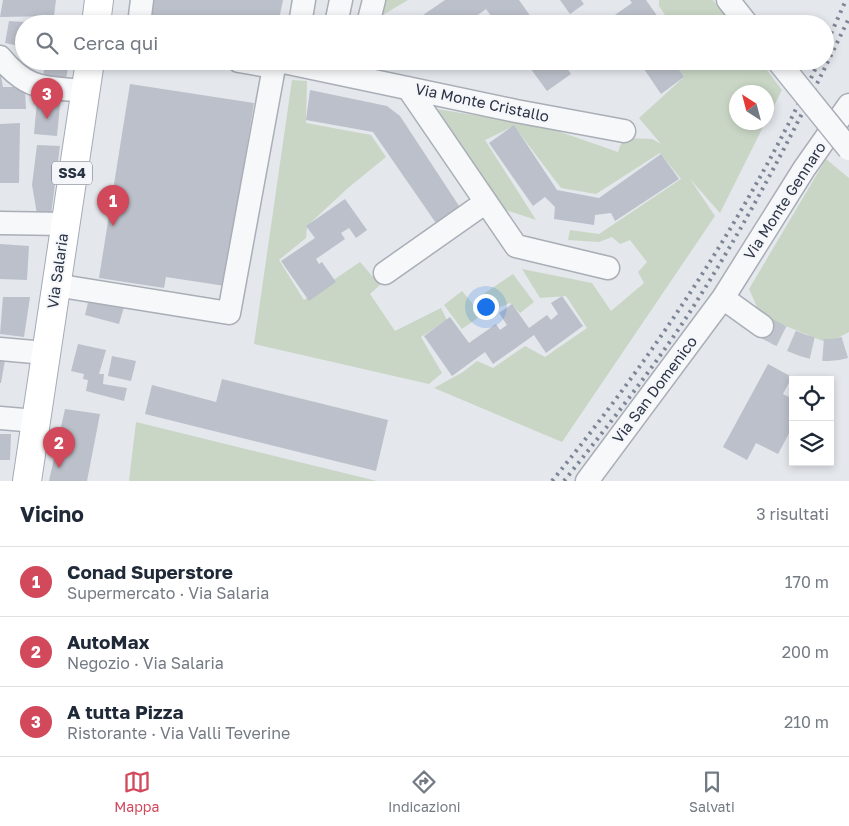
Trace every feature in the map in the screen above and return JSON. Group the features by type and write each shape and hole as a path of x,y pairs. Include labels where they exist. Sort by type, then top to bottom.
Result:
{"main road":[{"path":"97,15 99,0"},
{"name":"Via Salaria","path":"27,481 88,70"}],"street":[{"path":"140,15 142,0"},
{"path":"302,15 304,0"},
{"path":"338,15 341,0"},
{"path":"370,15 374,0"},
{"path":"728,0 740,15"},
{"path":"0,57 12,72 37,86 84,91"},
{"path":"55,285 229,313 281,70"},
{"name":"Via Monte Cristallo","path":"359,70 408,88 624,131"},
{"path":"785,70 849,150"},
{"path":"408,88 516,246 608,268"},
{"name":"Via Monte Gennaro","path":"723,298 799,176 849,105"},
{"path":"385,273 486,202"},
{"path":"0,223 64,224"},
{"path":"723,298 762,326"},
{"name":"Via San Domenico","path":"587,481 723,298"},
{"path":"0,349 46,353"},
{"path":"0,418 36,421"}],"green space":[{"path":"385,0 408,0 383,15"},
{"path":"659,0 713,0 724,15 665,15 659,6"},
{"path":"679,70 767,70 782,90 774,106 774,85 729,85 729,130 762,130 720,213 690,179 715,216 562,442 434,388 463,372 477,361 493,368 525,346 545,357 587,328 566,296 540,298 522,269 592,283 611,311 644,283 638,272 647,262 630,240 620,244 612,237 599,242 568,240 570,230 599,234 681,179 660,153 596,194 561,188 514,126 485,140 536,220 503,209 437,109 546,127 618,152 623,138 652,139 661,144 639,118 684,77"},
{"path":"292,80 307,81 306,123 371,135 386,157 348,188 307,226 306,238 279,260 304,300 360,262 380,285 370,294 395,331 441,308 447,320 421,337 442,373 429,384 254,344"},
{"path":"826,159 849,178 849,332 828,343 761,316 749,289"},
{"path":"513,274 534,302 520,313 510,303 490,311 479,297"},
{"path":"462,291 482,315 462,329 444,305"},
{"path":"136,422 377,481 129,481"}],"building":[{"path":"3,0 56,0 54,15 0,17"},
{"path":"153,0 283,0 280,15 150,15"},
{"path":"445,0 519,0 530,15 490,15 486,9 478,15 423,15"},
{"path":"560,0 581,0 584,4 570,14"},
{"path":"630,0 646,0 657,15 615,15 632,3"},
{"path":"9,21 15,21 15,45 5,43"},
{"path":"44,70 68,70 66,80 43,78"},
{"path":"532,70 568,70 571,74 547,91"},
{"path":"645,70 679,70 684,77 661,94"},
{"path":"0,71 3,87 25,87 26,109 0,109"},
{"path":"130,84 254,103 225,286 166,277 164,288 99,278"},
{"path":"310,90 387,106 400,116 463,212 438,226 373,132 306,120"},
{"path":"37,102 60,104 57,136 34,134"},
{"path":"20,123 19,183 0,183 0,124"},
{"path":"514,125 557,190 599,198 661,154 679,179 615,221 611,213 595,215 594,225 554,219 555,207 545,197 533,206 489,143"},
{"path":"37,145 60,146 51,215 37,214 32,185"},
{"path":"345,199 367,230 356,238 349,228 341,233 345,239 316,259 319,264 322,262 336,282 309,301 281,261 315,238 306,226"},
{"path":"0,244 29,246 27,280 0,279"},
{"path":"562,296 583,326 546,353 534,335 493,364 485,352 452,376 424,336 450,317 469,343 496,324 500,330 507,325 499,313 512,304 529,328 547,315 551,320 558,314 551,303"},
{"path":"3,297 30,297 24,337 0,334"},
{"path":"89,298 124,307 119,324 85,315"},
{"path":"78,344 106,350 99,374 104,374 103,384 127,388 124,401 86,391 88,380 83,379 84,374 71,371"},
{"path":"112,356 136,361 131,381 108,376"},
{"path":"0,360 5,360 1,383 0,383"},
{"path":"768,364 790,376 783,394 789,397 789,433 778,454 756,443 747,460 723,447"},
{"path":"222,379 388,420 376,471 145,414 152,385 216,402"},
{"path":"65,409 100,414 87,481 49,481"},
{"path":"0,434 11,434 10,460 0,460"}],"tunnel":[{"path":"762,326 793,342 815,349 838,349 849,346"}],"railway":[{"path":"834,27 846,0"},
{"path":"834,48 849,18"},
{"path":"552,481 628,382 699,280 763,173 815,70"},
{"path":"564,481 652,366 704,290 770,176 823,70"}],"place":[{"name":"A tutta Pizza","path":"47,119"},
{"name":"Conad Superstore","path":"113,226"},
{"name":"AutoMax","path":"59,468"}]}
